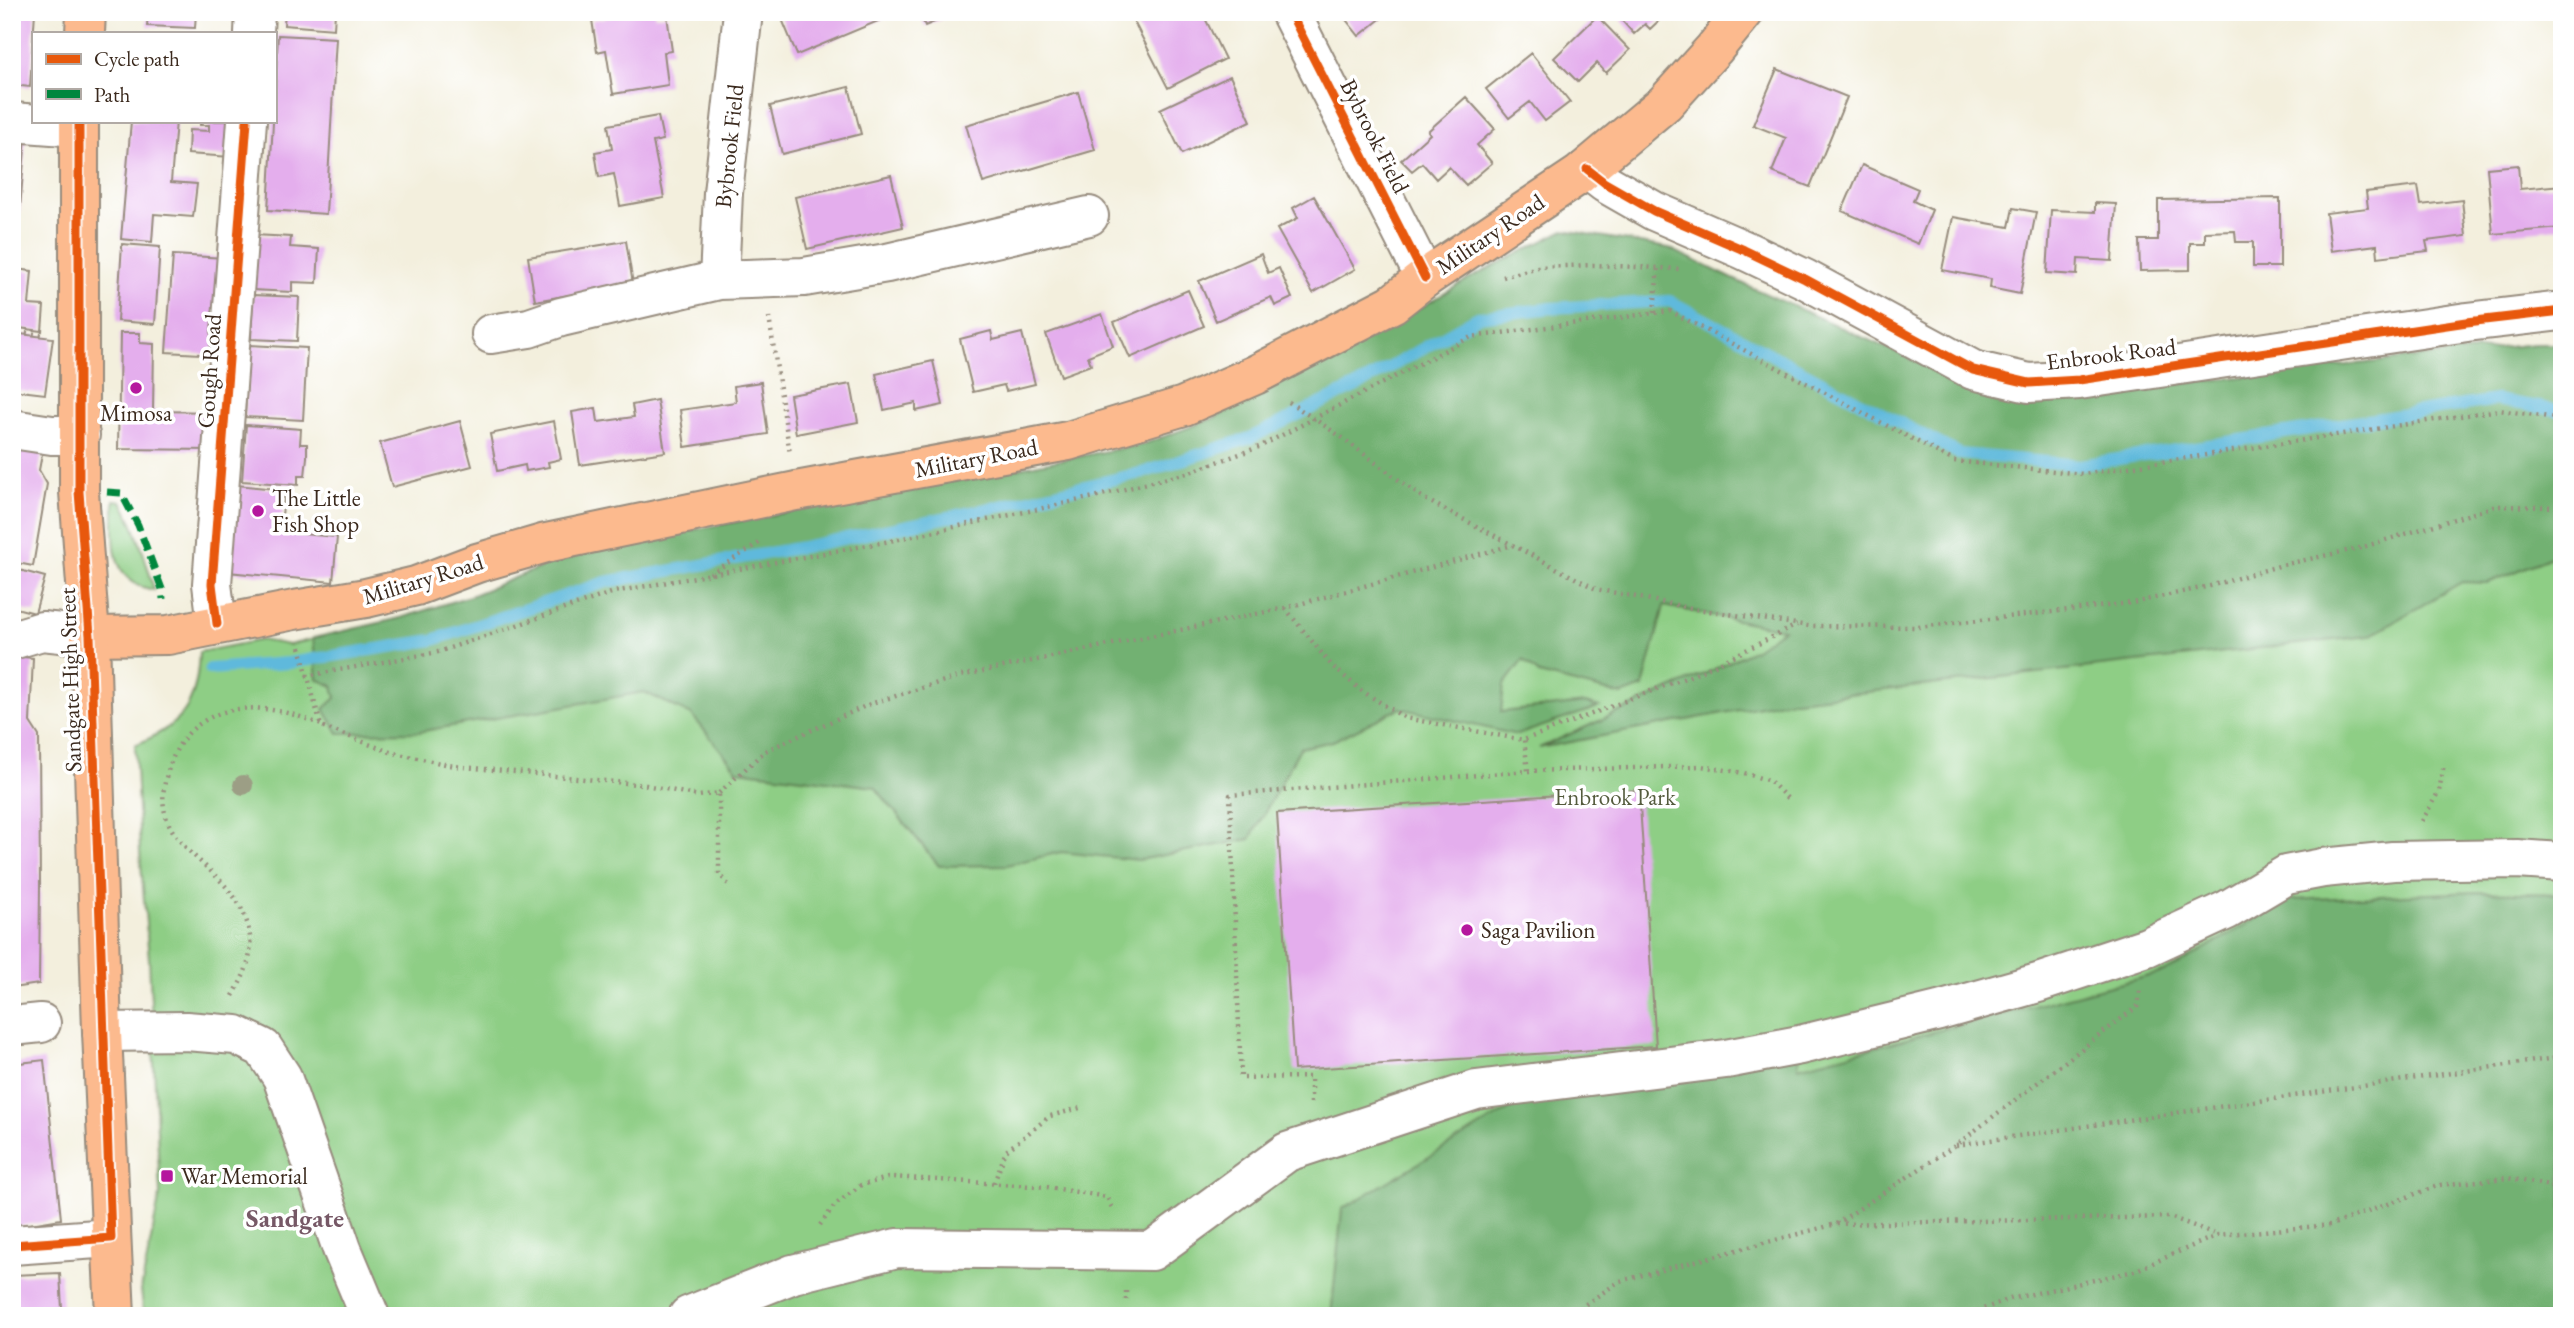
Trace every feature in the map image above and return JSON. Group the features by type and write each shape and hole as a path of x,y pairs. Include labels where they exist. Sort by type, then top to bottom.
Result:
{"main road":[{"path":"85,32 86,12"},
{"name":"Military Road","path":"90,636 169,635 366,598 416,586 477,563 546,543 796,491 1068,441 1184,406 1255,375 1392,304 1425,278 1587,169 1665,103 1714,50 1744,12"},
{"name":"Sandgate High Street","path":"79,124 79,502 90,636 115,1316"}],"street":[{"path":"254,32 255,12"},
{"name":"Bybrook Field","path":"719,280 723,193 743,12"},
{"name":"Bybrook Field","path":"1290,12 1425,278"},
{"path":"12,122 79,124"},
{"name":"Gough Road","path":"217,624 212,584 247,122"},
{"name":"Enbrook Road","path":"1587,169 1654,212 1805,279 1973,370 2029,383 2067,382 2467,322 2562,311"},
{"path":"491,334 529,328 561,317 719,280 804,277 887,263 1089,216"},
{"path":"12,429 52,435 80,435"},
{"path":"12,640 41,631 90,636"},
{"path":"688,1316 793,1274 897,1248 1152,1251 1287,1152 1311,1144 1476,1090 1726,1059 1800,1045 1939,1011 2038,983 2147,947 2227,910 2286,875 2323,868 2393,861 2517,859 2562,862"},
{"path":"103,1032 186,1031 236,1035 263,1048 282,1077 342,1249 370,1316"},
{"path":"12,1245 111,1238"}],"path":[{"path":"1654,313 1658,266"},
{"path":"1491,280 1538,267 1658,266 1683,269"},
{"path":"763,278 791,461"},
{"path":"306,676 438,652 614,592 885,542 1107,493 1211,464 1259,447 1471,337 1671,311 1954,461 2084,474 2499,410 2562,419"},
{"path":"1293,405 1423,498 1597,589 1696,609 1797,625 1918,627 2132,603 2360,548 2496,506 2562,507"},
{"path":"229,1004 248,970 251,945 248,924 234,897 210,868 188,850 167,825 162,796 175,750 190,730 209,717 230,709 298,715 390,752 454,766 646,785 699,796 719,793 765,751 870,704 960,676 1285,608 1511,545"},
{"path":"1285,608 1332,666 1362,691 1405,718 1524,740 1703,671 1797,625"},
{"path":"300,645 321,726"},
{"path":"1524,740 1528,771"},
{"path":"2413,828 2422,822 2432,807 2439,791 2444,764"},
{"path":"1311,1144 1311,1077 1241,1078 1230,795 1528,771 1701,766 1770,780 1788,799"},
{"path":"719,793 719,873 728,884"},
{"path":"1836,1224 1956,1145 2138,1006 2147,947"},
{"path":"1956,1145 2562,1057"},
{"path":"994,1183 1006,1151 1050,1116 1080,1108"},
{"path":"1964,1316 2010,1298 2134,1271 2218,1235 2331,1224 2440,1185 2507,1178 2562,1188"},
{"path":"1568,1316 1620,1281 1836,1224 2170,1217 2218,1235"}],"green space":[{"path":"1564,230 1669,248 2009,403 2535,344 2562,344 2562,558 2551,557 2488,583 2462,582 2369,636 1787,701 1539,748 1711,671 1755,649 1783,629 1664,606 1643,687 1622,695 1539,674 1523,660 1504,685 1501,712 1586,703 1599,707 1517,735 1400,708 1333,741 1300,748 1250,839 1138,860 1061,852 1007,865 939,866 875,787 737,770 692,715 644,692 418,732 338,733 324,709 336,698 333,686 317,679 313,638 401,618 473,595 551,563 619,544 1144,444 1214,418 1386,328 1474,276"},
{"name":"Enbrook Park","path":"1735,280 2009,403 2535,344 2562,344 2562,1316 144,1316 141,1290 160,1194 135,745 165,729 185,710 195,686 199,652 261,640 289,645 401,618 473,595 551,563 619,544 1144,444 1214,418 1386,328 1435,299"},
{"path":"114,500 122,501 132,523 154,590 128,578 121,568 114,543"},
{"path":"2476,892 2562,894 2562,1316 1331,1316 1342,1209 1518,1104 1800,1045 1798,1067 2164,972 2289,900"}],"building":[{"path":"12,12 35,12 30,87 12,85"},
{"path":"148,12 196,12 195,28 147,26"},
{"path":"285,12 335,12 334,29 284,25"},
{"path":"654,12 655,16 667,15 672,51 664,52 668,85 613,94 606,50 597,52 592,20"},
{"path":"779,12 880,12 883,19 797,55"},
{"path":"919,12 959,12 925,26"},
{"path":"1129,12 1202,12 1225,59 1168,88"},
{"path":"1340,12 1389,12 1359,36"},
{"path":"1614,12 1668,12 1650,29 1645,24 1634,34"},
{"path":"1597,16 1630,50 1606,73 1597,63 1578,82 1554,58"},
{"path":"278,35 336,38 326,214 268,210 273,122 276,122"},
{"path":"1531,53 1570,102 1545,121 1530,102 1509,118 1486,89"},
{"path":"1777,69 1847,97 1810,187 1772,172 1786,138 1753,125"},
{"path":"1230,76 1251,121 1182,154 1160,109"},
{"path":"849,87 861,134 782,154 770,106"},
{"path":"1078,92 1095,150 983,183 966,125"},
{"path":"1466,97 1495,129 1477,145 1492,163 1466,185 1449,167 1436,179 1422,163 1412,171 1401,160"},
{"path":"12,111 28,112 15,269 32,271 29,305 44,306 42,331 12,327"},
{"path":"658,116 663,140 653,142 664,198 620,206 614,174 599,177 595,152 612,149 608,125"},
{"path":"131,122 176,122 171,182 197,184 193,217 154,214 152,242 121,239"},
{"path":"200,122 234,122 231,157 188,154 189,130 209,131 209,125 200,125"},
{"path":"1862,165 1918,189 1913,201 1932,210 1918,244 1842,211"},
{"path":"2518,165 2520,189 2562,185 2562,228 2493,234 2487,168"},
{"path":"891,175 903,227 807,249 795,197"},
{"path":"2418,186 2421,205 2462,200 2466,236 2426,241 2428,251 2378,257 2377,245 2331,251 2326,213 2368,208 2366,192"},
{"path":"1314,196 1355,269 1313,293 1277,229 1298,218 1293,208"},
{"path":"2280,198 2280,267 2253,267 2253,242 2236,242 2235,231 2205,232 2205,243 2190,243 2190,270 2140,271 2139,240 2158,240 2158,200"},
{"path":"2095,203 2116,204 2112,261 2078,259 2077,275 2047,273 2051,210 2095,212"},
{"path":"2013,208 2036,212 2020,294 1990,288 1991,279 1942,270 1953,217 2009,227"},
{"path":"254,235 291,237 290,247 319,249 317,283 292,282 292,292 252,290"},
{"path":"626,241 633,284 535,301 528,257"},
{"path":"122,244 160,247 155,324 117,321"},
{"path":"1261,254 1268,273 1279,268 1292,298 1275,306 1271,297 1216,321 1199,281"},
{"path":"173,255 225,258 218,355 166,352"},
{"path":"1188,290 1204,326 1130,358 1114,322"},
{"path":"253,295 299,297 297,341 251,339"},
{"path":"1102,314 1113,346 1088,356 1091,365 1061,376 1046,334"},
{"path":"991,331 993,340 1022,333 1035,384 1006,391 1004,385 973,392 960,339"},
{"path":"12,333 53,338 45,394 12,390"},
{"path":"120,333 140,333 140,343 154,344 153,411 216,412 215,450 118,449"},
{"path":"249,345 307,348 303,420 245,417"},
{"path":"933,361 943,405 916,411 916,403 884,410 876,374"},
{"path":"761,382 768,434 685,447 680,410 736,402 734,386"},
{"path":"851,384 858,422 796,434 790,395"},
{"path":"657,400 665,452 580,465 572,412 596,408 598,422 634,417 632,405"},
{"path":"460,421 472,466 392,487 380,443"},
{"path":"554,421 561,459 548,462 549,467 526,471 525,465 497,471 490,434"},
{"path":"246,425 301,429 300,444 307,444 307,457 305,476 298,476 298,485 242,481"},
{"path":"46,433 39,470 47,484 33,566 12,562 12,443"},
{"name":"The Little Fish Shop","path":"236,485 285,490 280,532 337,537 333,582 228,572"},
{"path":"12,568 45,577 35,613 12,607"},
{"path":"12,656 33,658 30,722 39,736 40,887 39,984 12,988"},
{"name":"Saga Pavilion","path":"1639,790 1656,1046 1294,1070 1277,813"},
{"path":"44,1060 61,1219 12,1227 12,1064"},
{"path":"60,1273 62,1309 67,1309 67,1316 12,1316 12,1275"}],"waterway":[{"path":"210,669 289,663 433,640 606,582 803,547 987,509 1145,472 1250,438 1359,385 1478,317 1551,308 1670,301 1959,454 2080,465 2496,400 2562,411"}],"marked path":[{"path":"107,492 121,493 138,525 162,589 163,599"}],"cycle path":[{"path":"1290,12 1425,278"},
{"path":"12,1245 111,1238 90,636 79,492 79,122"},
{"path":"217,624 212,584 247,122"},
{"path":"1587,169 1605,183 1654,211 1805,279 1973,370 2029,383 2079,380 2467,322 2562,311"}],"place":[{"name":"Mimosa","path":"136,388"},
{"name":"The Little Fish Shop","path":"258,511"},
{"name":"Saga Pavilion","path":"1467,930"},
{"name":"War Memorial","path":"167,1176"}],"district":[{"name":"Sandgate","path":"295,1218"}]}
